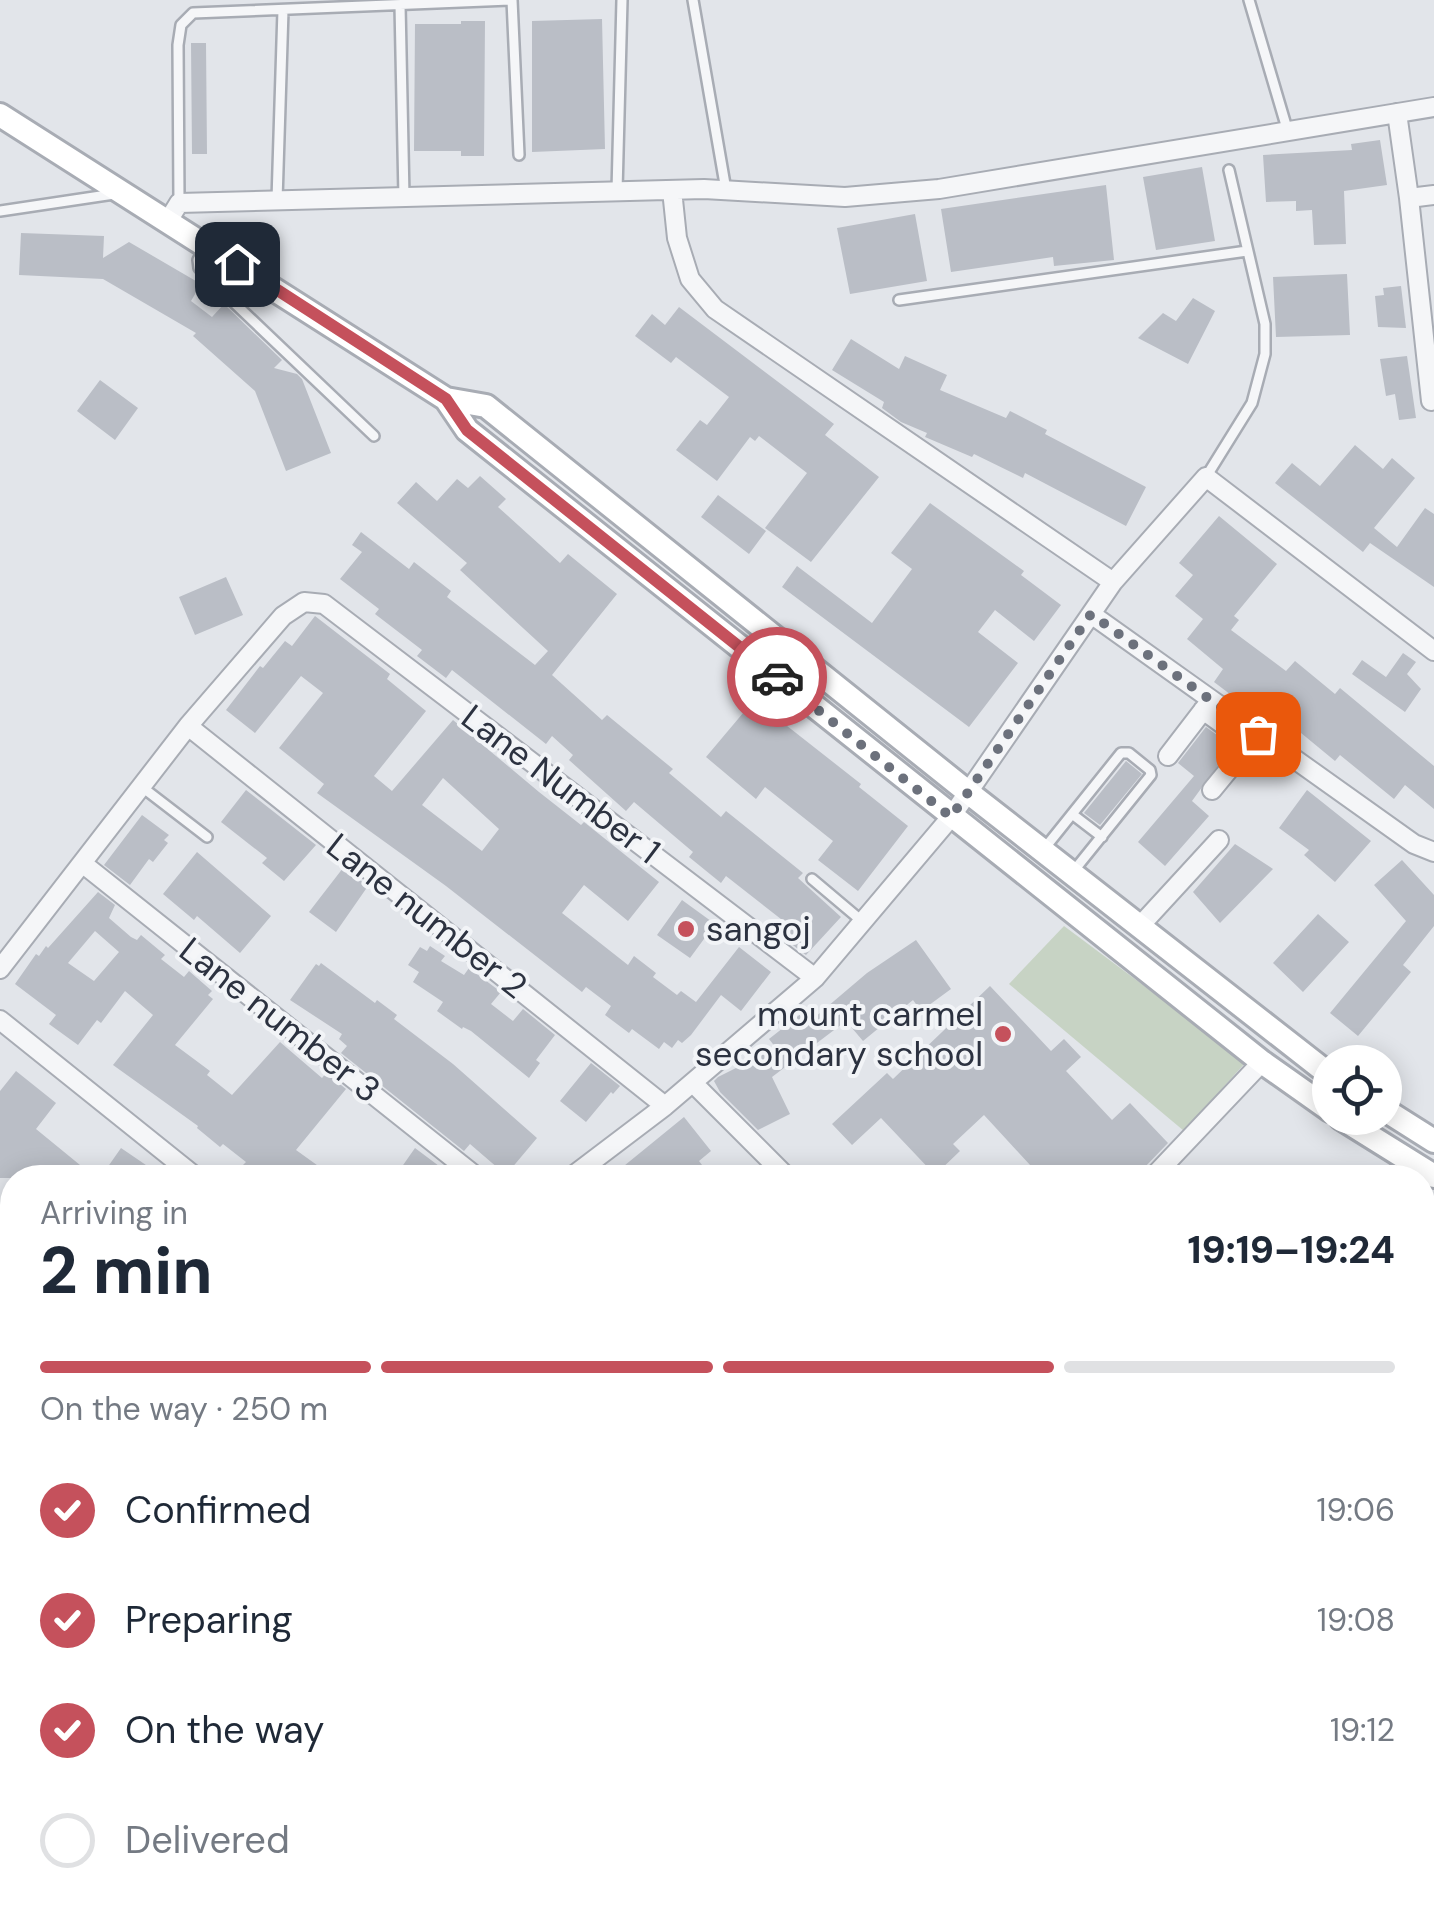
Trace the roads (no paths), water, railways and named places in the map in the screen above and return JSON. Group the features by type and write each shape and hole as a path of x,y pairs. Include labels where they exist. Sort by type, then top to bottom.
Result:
{"main road":[{"path":"0,116 122,192 173,212 207,245 446,399 486,406 968,793 1312,1061"},
{"path":"446,399 467,430 951,817 1312,1097"},
{"path":"1402,1121 1434,1141"},
{"path":"1368,1135 1416,1165"}],"street":[{"path":"173,212 277,200 672,190 845,198 939,189 1434,107"},
{"path":"1397,114 1425,263 1431,400"},
{"path":"672,190 677,238 690,279 715,308 1113,582"},
{"path":"1410,198 1434,196"},
{"path":"587,1165 666,1106 815,978 951,817 1113,582 1206,476 1434,651"},
{"name":"Lane Number 1","path":"188,726 283,616 304,602 324,604 815,978"},
{"path":"1091,614 1254,739 1414,844 1434,852"},
{"path":"1168,756 1208,705"},
{"path":"0,969 188,726"},
{"name":"Lane number 2","path":"188,726 666,1106"},
{"path":"1212,790 1254,739"},
{"path":"1139,927 1219,840"},
{"name":"Lane number 3","path":"82,863 462,1165"},
{"path":"0,1020 181,1165"},
{"path":"1164,1165 1262,1062"},
{"path":"693,1082 775,1165"}],"lane":[{"path":"173,212 181,26 193,14 511,0 519,155"},
{"path":"617,192 622,0"},
{"path":"692,0 726,190"},
{"path":"1249,0 1288,132"},
{"path":"400,5 404,197"},
{"path":"277,200 283,10"},
{"path":"1206,476 1252,403 1264,354 1264,324 1229,170"},
{"path":"0,211 122,192"},
{"path":"207,245 198,260 199,268 374,436"},
{"path":"899,300 1246,251"},
{"path":"1042,851 1122,754 1129,752 1152,772 1072,874"},
{"path":"141,786 207,838"},
{"path":"1072,814 1102,837"},
{"path":"812,879 863,922"}],"place":[{"name":"sangoj","path":"686,929"},
{"name":"mount carmel secondary school","path":"1003,1034"}]}
